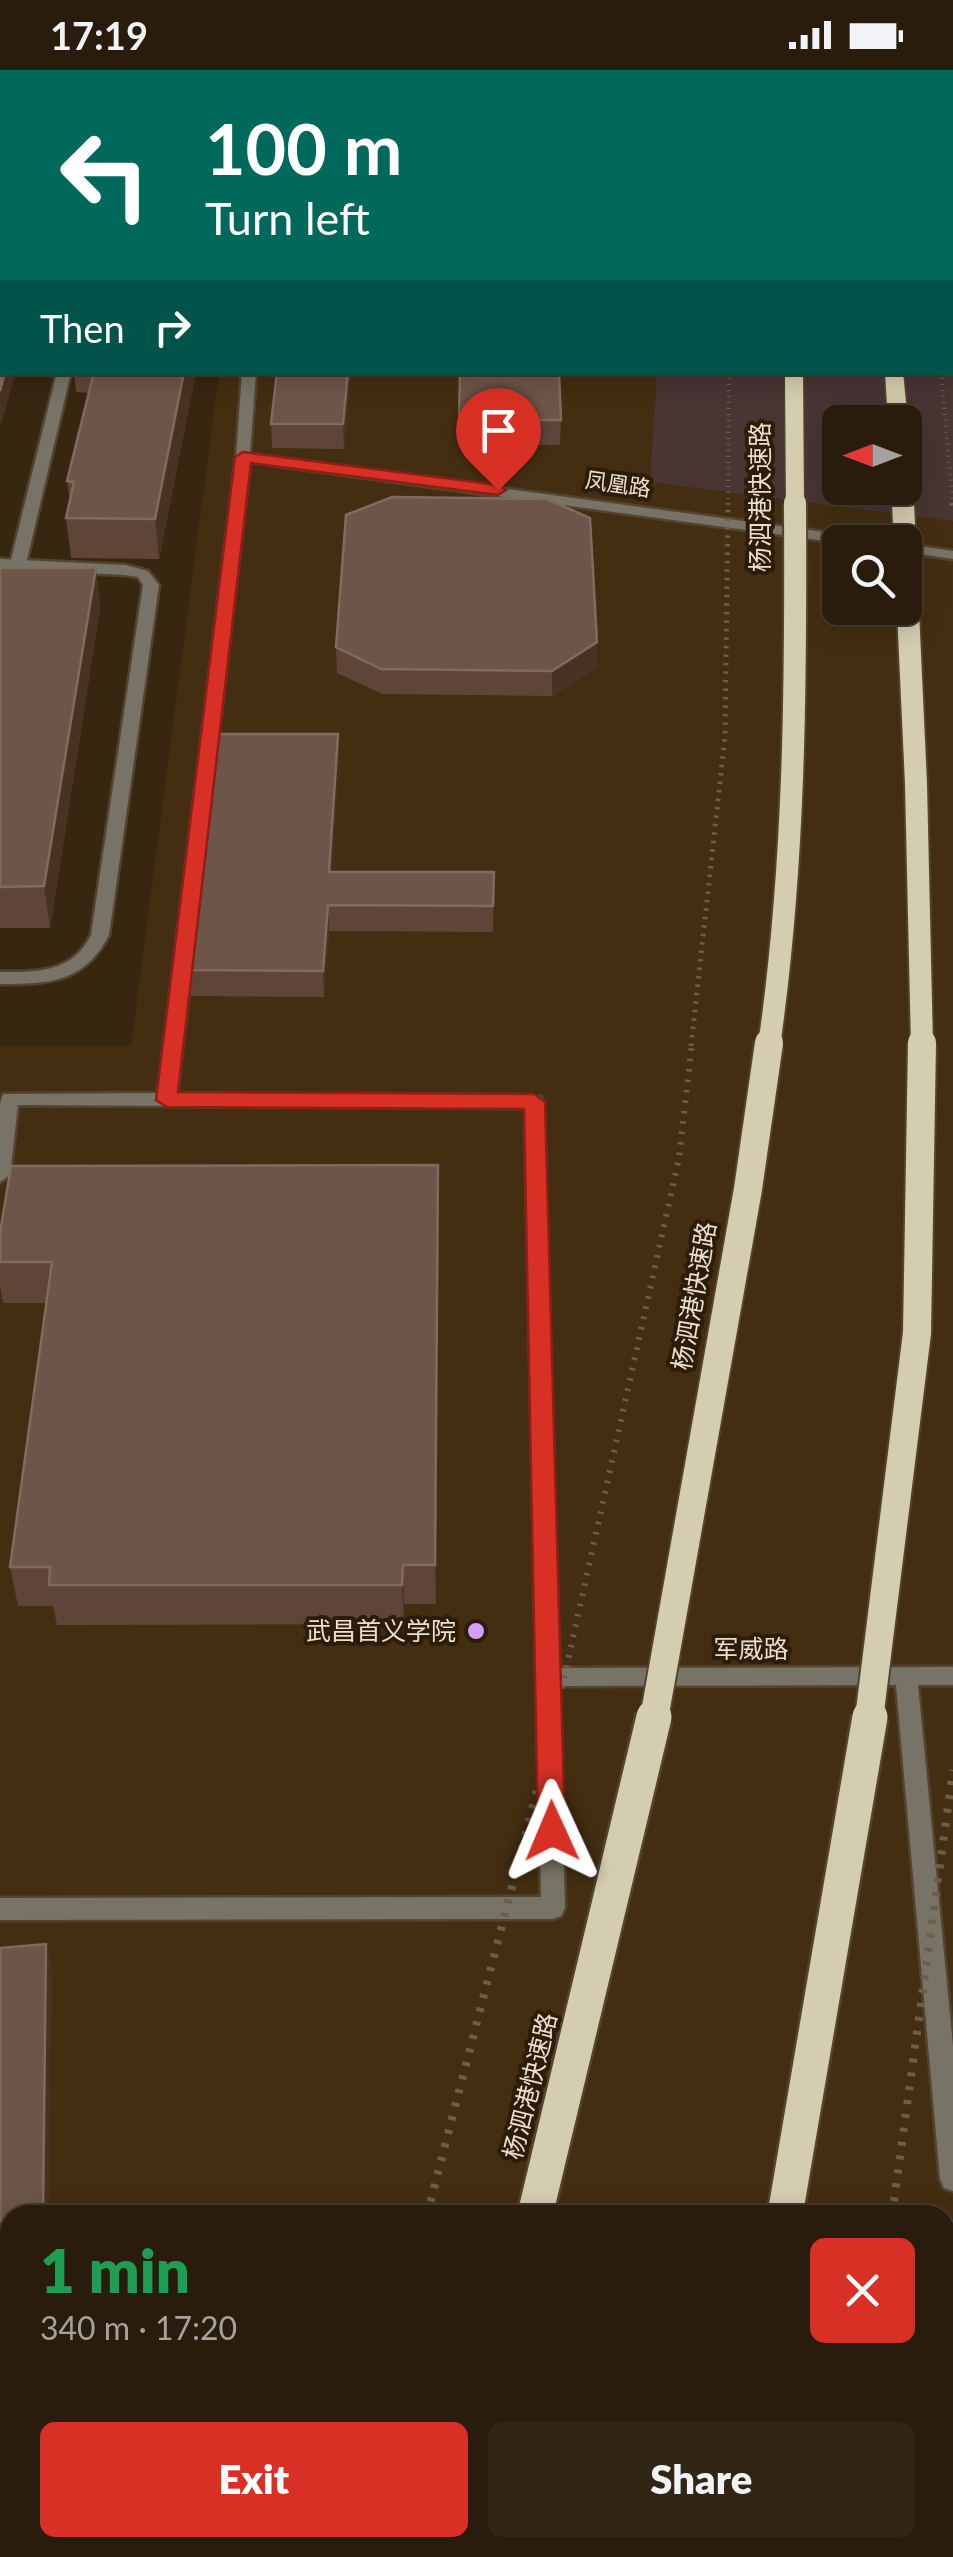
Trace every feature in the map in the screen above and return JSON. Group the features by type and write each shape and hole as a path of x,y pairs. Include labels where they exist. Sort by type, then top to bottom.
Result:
{"highway":[{"name":"杨泗港快速路","path":"536,2205 646,1762 745,1207 779,973 796,752 794,375"},
{"path":"894,375 897,405"},
{"path":"787,2205 860,1783 914,1367 922,1198 922,930 919,764 903,505"}],"street":[{"path":"0,978 60,975 80,967 93,954 100,936 150,585 143,574 125,570 9,564 63,375"},
{"path":"167,1100 243,457 249,375"},
{"name":"凤凰路","path":"243,457 822,536"},
{"path":"922,550 953,554"},
{"path":"0,1175 5,1099 534,1102 553,1908 0,1909"},
{"path":"906,1676 953,2179"},
{"name":"军威路","path":"548,1677 953,1676"}],"path":[{"path":"430,2205 564,1682 679,1158 726,737 730,375"},
{"path":"941,375 953,510"},
{"path":"893,2205 953,1770"}],"shaded area":[{"name":"武昌首义学院","path":"219,375 953,375 953,2205 0,2205 0,1046 131,1046"},
{"path":"657,375 953,375 953,521 829,505 922,505 922,405 822,405 822,504 650,482"}],"building":[{"path":"93,375 183,375 155,519 66,518 74,482 67,481"},
{"path":"277,375 348,375 343,424 271,424"},
{"path":"460,375 559,375 561,420 459,420"},
{"path":"392,497 547,499 590,518 597,642 552,671 381,669 336,647 346,515"},
{"path":"0,568 96,568 44,886 0,887"},
{"path":"216,734 338,734 329,872 494,872 493,906 328,905 323,971 187,970"},
{"path":"438,1165 435,1565 403,1565 402,1585 49,1585 50,1567 10,1567 52,1262 0,1262 0,1233 11,1166"},
{"path":"46,1944 43,2205 0,2205 0,1948"}],"place":[{"name":"武昌首义学院","path":"476,1631"}],"route":[{"path":"498,490 243,457 167,1100 534,1102 552,1831"}]}
